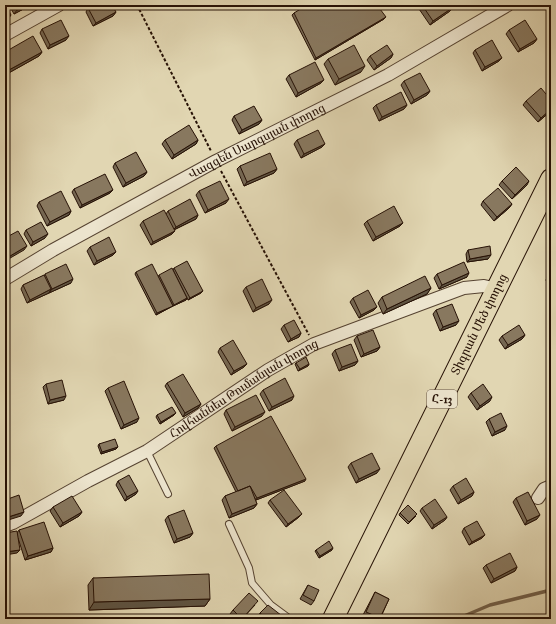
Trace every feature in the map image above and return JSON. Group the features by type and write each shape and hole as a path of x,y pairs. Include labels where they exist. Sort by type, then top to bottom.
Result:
{"main road":[{"name":"Տիգրան Մեծ փողոց","path":"333,619 551,179"}],"street":[{"path":"5,35 59,5"},
{"name":"Վազգեն Սարգսյան փողոց","path":"5,279 60,246 216,161 388,75 508,5"},
{"name":"Հովհաննես Թումանյան փողոց","path":"5,526 147,451 268,370 314,344 464,288 484,286 497,289"},
{"path":"538,498 544,489 551,486"}],"lane":[{"path":"147,451 168,494"},
{"path":"229,524 249,568 252,584 271,605 290,619"}],"path":[{"path":"137,5 216,161 314,344"}],"building":[{"path":"5,5 11,15 5,18"},
{"path":"14,5 27,5 17,10"},
{"path":"94,5 112,5 116,12 96,23 88,8"},
{"path":"307,5 377,5 386,17 316,58 294,13"},
{"path":"422,5 451,5 452,8 433,21"},
{"path":"61,20 69,36 50,45 42,29"},
{"path":"525,20 537,39 520,49 509,30"},
{"path":"33,36 42,52 7,71 5,68 5,52"},
{"path":"492,40 502,58 485,67 475,50"},
{"path":"354,45 365,66 339,79 328,59"},
{"path":"387,45 393,54 377,66 370,56"},
{"path":"315,62 324,80 298,93 289,75"},
{"path":"420,73 430,91 414,100 404,81"},
{"path":"541,88 551,100 551,109 541,118 526,101"},
{"path":"401,92 407,105 382,117 376,105"},
{"path":"254,106 262,120 242,130 234,116"},
{"path":"189,125 198,140 174,155 165,140"},
{"path":"318,130 325,144 304,154 297,140"},
{"path":"136,152 147,172 126,183 115,163"},
{"path":"270,153 277,169 247,182 240,166"},
{"path":"516,167 529,181 515,195 502,181"},
{"path":"105,174 113,190 82,205 74,189"},
{"path":"220,181 229,199 208,210 199,191"},
{"path":"498,188 512,204 497,217 483,201"},
{"path":"61,191 71,211 50,222 39,202"},
{"path":"190,199 198,215 176,227 168,211"},
{"path":"394,206 403,223 376,237 367,221"},
{"path":"164,210 175,231 153,242 143,221"},
{"path":"41,222 48,234 33,242 26,230"},
{"path":"18,231 27,246 5,259 5,238"},
{"path":"109,237 116,252 97,261 90,247"},
{"path":"490,246 491,255 470,259 468,250"},
{"path":"187,261 203,291 190,298 174,268"},
{"path":"464,262 469,273 442,285 437,274"},
{"path":"66,264 73,279 52,289 45,274"},
{"path":"152,264 173,306 157,313 136,272"},
{"path":"172,268 187,298 174,305 159,275"},
{"path":"44,275 51,289 30,300 23,285"},
{"path":"551,275 551,282 548,276"},
{"path":"425,276 431,288 387,309 382,297"},
{"path":"262,279 272,300 256,308 246,287"},
{"path":"368,290 377,307 361,315 353,298"},
{"path":"452,304 459,321 443,327 436,310"},
{"path":"294,320 301,333 291,339 284,325"},
{"path":"519,325 525,335 508,345 502,336"},
{"path":"373,330 380,347 364,354 357,336"},
{"path":"233,340 247,364 234,371 220,348"},
{"path":"351,344 358,361 342,367 335,350"},
{"path":"306,357 309,364 300,369 296,363"},
{"path":"183,374 201,404 185,413 167,383"},
{"path":"285,378 294,396 272,407 263,390"},
{"path":"62,380 66,396 50,400 46,384"},
{"path":"124,381 139,418 124,425 108,388"},
{"path":"483,384 492,397 480,406 471,393"},
{"path":"256,395 265,412 235,427 226,410"},
{"path":"172,407 176,413 161,422 157,415"},
{"path":"501,413 507,426 495,432 489,419"},
{"path":"271,416 306,479 257,498 250,486 238,491 216,446"},
{"path":"115,439 118,447 102,452 99,444"},
{"path":"372,453 380,469 359,479 351,463"},
{"path":"129,475 138,491 127,497 118,481"},
{"path":"466,478 474,492 461,500 453,486"},
{"path":"250,486 257,504 232,514 225,496"},
{"path":"284,490 302,514 288,524 270,500"},
{"path":"528,492 540,515 527,521 516,498"},
{"path":"19,495 24,512 5,518 5,500"},
{"path":"72,496 82,512 63,523 53,507"},
{"path":"435,499 447,517 434,525 422,508"},
{"path":"408,505 417,514 409,522 400,513"},
{"path":"184,510 193,533 177,539 168,516"},
{"path":"477,521 485,535 472,542 464,528"},
{"path":"44,522 53,548 28,556 19,530"},
{"path":"17,531 20,550 5,552 5,533"},
{"path":"329,541 333,548 320,556 316,550"},
{"path":"510,553 517,567 494,579 486,565"},
{"path":"209,574 210,599 94,602 93,578"},
{"path":"308,585 319,590 314,601 303,595"},
{"path":"375,592 389,599 380,618 366,612"},
{"path":"249,593 258,601 242,619 233,610"},
{"path":"268,605 286,619 267,619 260,613"}],"waterway":[{"path":"457,619 490,605 551,590"}]}
